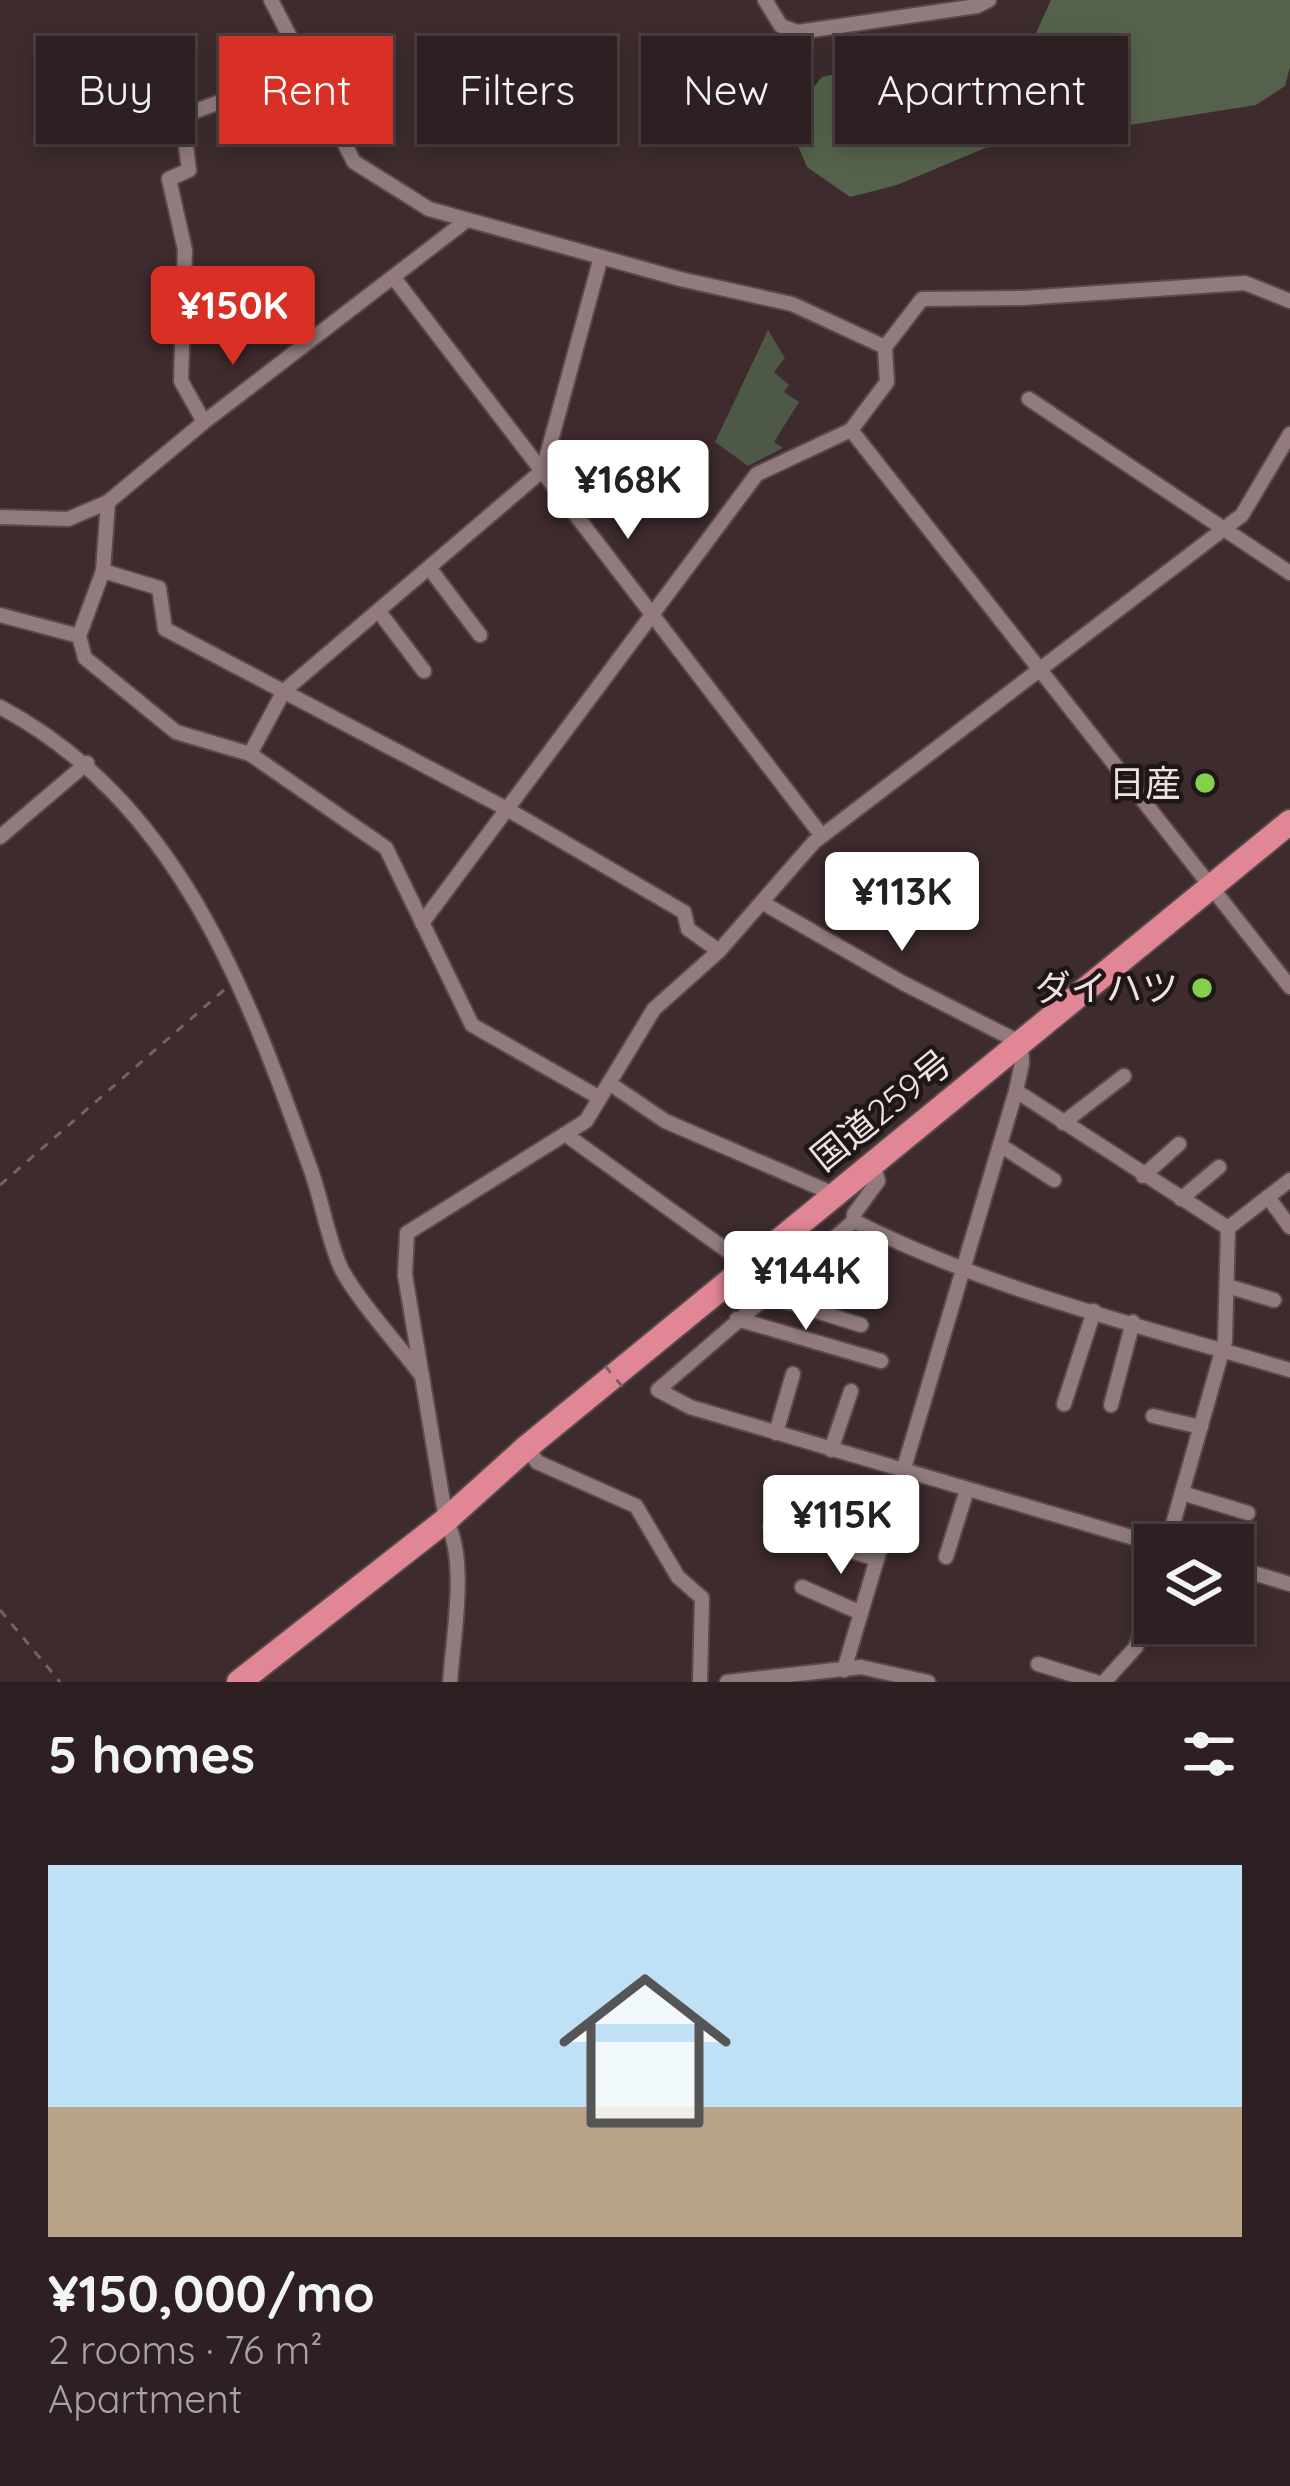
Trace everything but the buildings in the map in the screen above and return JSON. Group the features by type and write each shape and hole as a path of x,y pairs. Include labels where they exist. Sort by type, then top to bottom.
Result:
{"highway":[{"name":"国道259号","path":"239,1682 446,1520 526,1447 1290,822"}],"street":[{"path":"271,0 289,36"},
{"path":"764,0 781,26 797,32 977,6 989,0"},
{"path":"204,422 181,381 185,250 170,179 189,170 182,116 219,102"},
{"path":"345,144 354,161 429,209 792,304 885,347"},
{"path":"0,517 68,520 108,502 204,422 467,220"},
{"path":"250,754 284,691 543,470 601,257"},
{"path":"394,278 822,836"},
{"path":"422,922 757,473 850,430 887,382 885,347 922,299 1023,298 1245,284 1290,301"},
{"path":"1029,399 1290,573"},
{"path":"850,430 1290,987"},
{"path":"450,1682 457,1587 454,1535 446,1520 405,1275 406,1233 586,1121 654,1009 718,951 822,836 1242,515 1290,434"},
{"path":"108,502 103,571 79,636 85,658 176,732 250,754 386,848 472,1025 600,1098"},
{"path":"430,569 480,635"},
{"path":"103,571 159,588 164,629 507,809 683,912 688,929 718,951"},
{"path":"380,613 424,670"},
{"path":"0,615 79,636"},
{"path":"0,706 87,763 152,836 190,893 239,977 310,1166 341,1269 425,1380"},
{"path":"0,837 87,763"},
{"path":"763,904 903,983 1021,1042 1016,1091 844,1670"},
{"path":"1063,1123 1124,1076"},
{"path":"609,1083 665,1121 834,1194"},
{"path":"1016,1091 1228,1228"},
{"path":"565,1135 747,1265"},
{"path":"1143,1176 1179,1144"},
{"path":"1000,1145 1054,1180"},
{"path":"873,1162 878,1181 854,1220 658,1390 690,1408 1134,1537"},
{"path":"1181,1199 1219,1167"},
{"path":"1228,1228 1290,1180"},
{"path":"1268,1197 1290,1227"},
{"path":"854,1220 964,1270 1290,1370"},
{"path":"1170,1524 1222,1350 1228,1228"},
{"path":"1227,1286 1274,1300"},
{"path":"765,1294 861,1325"},
{"path":"1064,1404 1094,1310"},
{"path":"737,1319 880,1361"},
{"path":"1111,1405 1133,1322"},
{"path":"776,1433 793,1374"},
{"path":"831,1450 851,1391"},
{"path":"1154,1417 1201,1427"},
{"path":"526,1447 538,1462 642,1512 679,1577 702,1598 700,1682"},
{"path":"946,1557 967,1490"},
{"path":"1182,1493 1248,1514"},
{"path":"771,1527 877,1559"},
{"path":"1254,1574 1290,1584"},
{"path":"802,1587 861,1613"},
{"path":"1039,1664 1100,1682 1137,1644"},
{"path":"728,1682 861,1667 928,1682"}],"path":[{"path":"0,1184 239,977"},
{"path":"605,1366 627,1392"},
{"path":"0,1610 60,1682"}],"green space":[{"path":"1051,0 1290,0 1290,67 1285,86 1256,105 1128,125 1128,36 1035,36"},
{"path":"835,74 835,144 1010,144 985,148 897,185 850,197 807,167 797,144 811,144 811,91 822,77"},
{"path":"768,330 785,358 774,372 789,385 784,392 799,402 774,442 783,448 748,466 715,442"}],"place":[{"name":"日産","path":"1205,783"},
{"name":"ダイハツ","path":"1202,988"}]}
